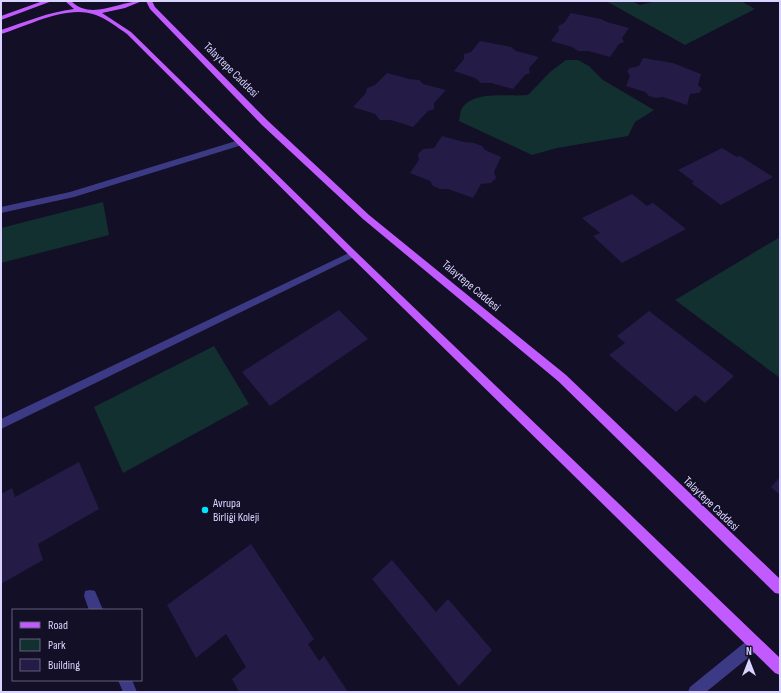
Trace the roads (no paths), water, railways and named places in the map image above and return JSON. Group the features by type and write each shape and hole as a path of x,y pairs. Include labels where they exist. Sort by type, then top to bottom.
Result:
{"main road":[{"path":"1,18 49,1"},
{"path":"68,1 77,8 111,20 129,33 239,143 780,668"},
{"path":"1,32 51,16 119,9 139,1"},
{"name":"Talaytepe Caddesi","path":"149,1 152,8 265,123 366,217 562,378 780,588"}],"street":[{"path":"1,210 71,195 208,154 239,143"},
{"path":"1,424 353,254"},
{"path":"90,596 96,609"},
{"path":"695,692 754,644"},
{"path":"125,681 130,692"}],"place":[{"name":"Avrupa Birliği Koleji","path":"205,510"}]}
